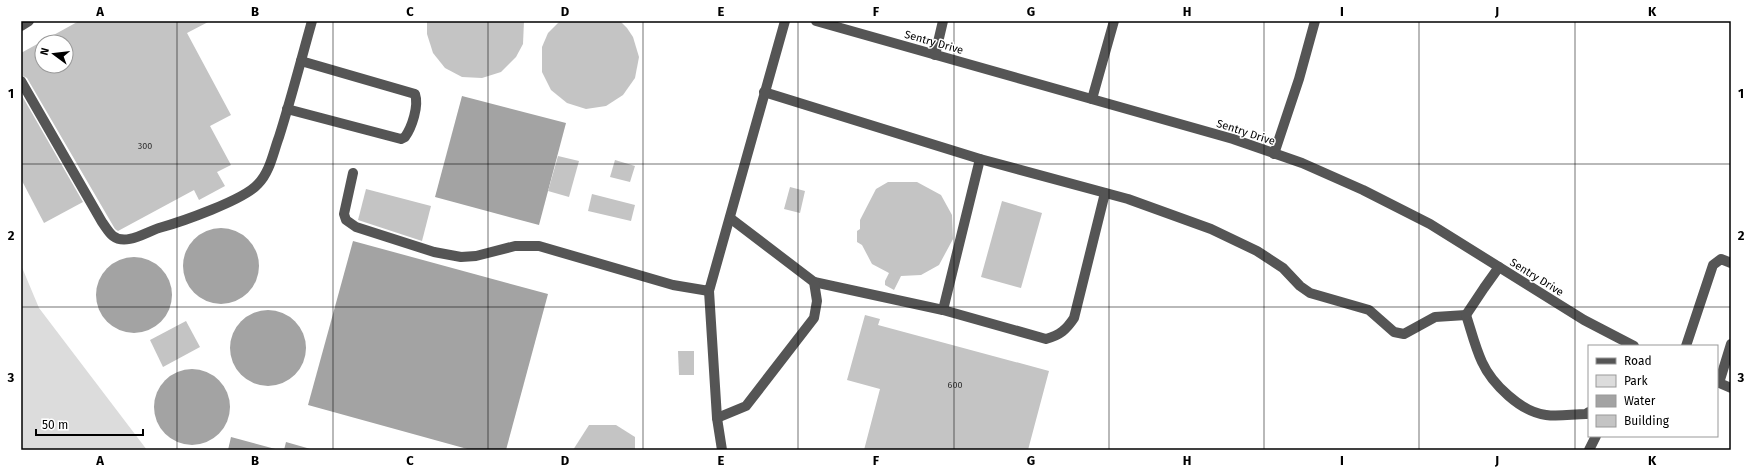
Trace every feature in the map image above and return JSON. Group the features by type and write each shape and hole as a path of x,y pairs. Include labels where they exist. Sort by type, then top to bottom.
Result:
{"street":[{"path":"21,26 29,21"},
{"path":"21,81 102,222 113,236 119,239 132,238 190,219 246,194 257,186 271,162 312,21"},
{"path":"722,450 717,418 709,291 785,21"},
{"name":"Sentry Drive","path":"816,21 1233,139 1302,163 1363,190 1430,224 1584,320 1630,345"},
{"path":"935,55 944,21"},
{"path":"1092,99 1114,21"},
{"path":"1274,154 1299,79 1315,21"},
{"path":"287,110 401,138 405,138 409,131 416,105 414,94 301,61"},
{"path":"764,92 980,159 1128,199 1211,229 1257,251 1283,268 1300,286 1310,293 1369,310 1394,332 1404,334 1435,317 1466,315"},
{"path":"943,310 980,159"},
{"path":"353,174 344,214 346,220 356,227 434,252 461,257 476,256 515,246 539,246 673,285 709,291"},
{"path":"730,218 814,282 943,310 1046,339 1058,336 1066,329 1074,318 1105,193"},
{"path":"1686,345 1713,265 1721,259 1731,263"},
{"path":"1466,315 1499,267"},
{"path":"717,418 746,406 814,318 817,301 814,282"},
{"path":"1466,315 1481,361 1490,376 1518,404 1532,411 1546,415 1586,414 1588,413"},
{"path":"1731,344 1718,383 1731,388"},
{"path":"1589,450 1596,437"}],"green space":[{"path":"21,265 39,308 147,450 21,450"}],"water":[{"path":"462,96 566,123 539,225 435,197"},
{"path":"214,228 228,228 242,234 253,245 259,259 259,273 256,281 248,293 242,298 228,304 214,304 200,298 189,287 183,273 183,259 189,245 200,234"},
{"path":"353,241 548,294 506,450 471,450 308,405"},
{"path":"127,257 141,257 155,263 166,274 172,288 172,302 169,310 161,322 155,327 141,333 127,333 113,327 102,316 96,302 96,288 102,274 113,263"},
{"path":"261,310 275,310 289,316 300,327 306,341 306,355 303,363 295,375 289,380 275,386 261,386 247,380 236,369 230,355 230,341 236,327 247,316"},
{"path":"192,369 207,372 219,380 227,392 230,407 227,422 219,434 207,442 192,445 177,442 165,434 157,422 154,407 157,392 165,380 177,372"},
{"path":"231,437 279,450 228,450"},
{"path":"286,442 314,450 284,450"}],"building":[{"path":"79,21 210,21 187,33 231,115 210,126 231,165 217,172 225,186 199,200 194,190 118,231 115,229 27,78 21,75 21,53 34,46 34,74 74,74 74,34 55,34"},
{"path":"427,21 524,21 523,44 516,57 501,72 482,78 462,77 445,68 433,53 427,34"},
{"path":"560,21 620,21 627,28 633,37 639,57 635,78 623,95 606,106 586,109 567,103 551,90 542,72 542,47 548,33"},
{"path":"21,94 83,202 44,223 21,179"},
{"path":"558,156 579,161 569,197 548,191"},
{"path":"615,160 635,166 630,182 610,177"},
{"path":"888,182 917,182 941,195 952,215 953,239 939,265 921,275 901,276 894,290 885,285 885,281 889,273 872,264 862,245 857,242 857,231 860,229 860,220 876,189"},
{"path":"790,187 805,191 800,213 784,209"},
{"path":"366,189 431,206 422,241 358,220"},
{"path":"592,194 635,205 631,221 588,211"},
{"path":"1002,201 1042,213 1021,288 981,277"},
{"path":"865,315 880,319 878,325 1049,371 1028,450 864,450 880,389 847,380"},
{"path":"186,321 200,347 163,367 150,340"},
{"path":"678,351 694,351 694,375 679,375"},
{"path":"589,425 616,425 635,437 635,450 573,450"}]}
